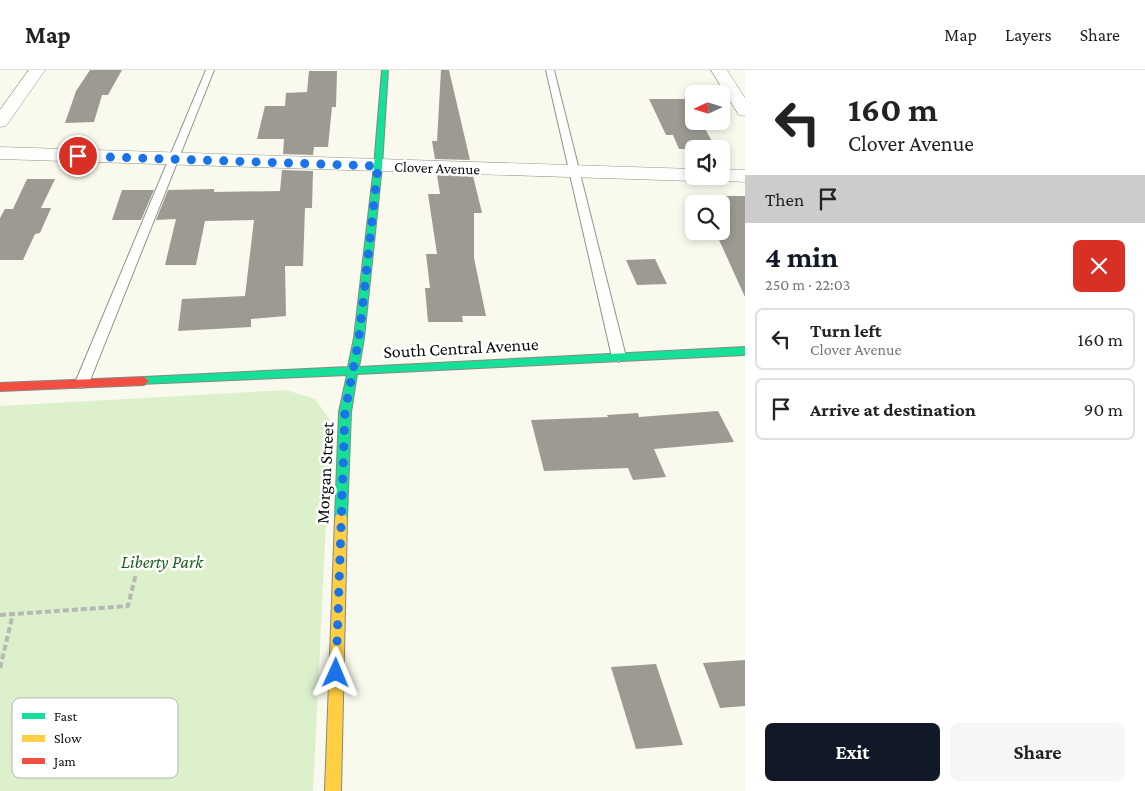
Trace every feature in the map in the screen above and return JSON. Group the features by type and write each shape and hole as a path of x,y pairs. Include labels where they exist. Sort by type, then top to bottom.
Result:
{"main road":[{"name":"Morgan Street","path":"333,791 345,412 359,338 378,166 385,70"},
{"name":"South Central Avenue","path":"0,386 352,372 745,351"}],"street":[{"path":"0,122 37,70"},
{"path":"719,70 739,92 745,111"},
{"name":"Clover Avenue","path":"0,153 685,175"},
{"path":"730,176 745,176"}],"lane":[{"path":"82,383 210,70"},
{"path":"550,70 619,357"}],"path":[{"path":"0,615 128,606 136,574"},
{"path":"0,668 13,614"}],"green space":[{"name":"Liberty Park","path":"286,390 315,399 331,421 313,791 0,791 0,406"}],"building":[{"path":"90,70 122,70 108,95 102,95 94,122 65,123 76,91"},
{"path":"441,70 449,70 470,160 435,159 432,141 437,141"},
{"path":"309,71 337,71 336,107 332,107 328,147 314,147 313,155 283,154 284,139 257,139 265,106 285,106 286,93 307,92"},
{"path":"649,99 685,99 685,130 706,130 711,140 685,140 685,149 679,149 673,135 666,135"},
{"path":"282,170 313,171 312,208 305,208 303,266 285,266 286,316 251,319 251,327 178,331 182,299 245,296 254,220 205,221 196,265 165,265 176,219 156,220 168,190 214,189 214,192 280,191"},
{"path":"437,175 473,176 482,213 474,213 474,258 486,316 462,316 463,322 428,322 425,288 430,288 426,254 437,254 428,194 440,194"},
{"path":"27,179 55,179 41,208 51,208 40,233 35,234 23,260 0,260 0,218 5,209 13,209"},
{"path":"122,190 154,190 141,220 112,220"},
{"path":"730,196 745,196 745,297 719,240 730,240"},
{"path":"655,259 667,284 637,285 626,260"},
{"path":"718,411 734,442 654,449 666,477 633,480 628,468 544,471 531,420 608,417 607,415 638,413 639,417"},
{"path":"745,660 745,706 720,708 703,663"},
{"path":"656,664 683,745 636,749 611,667"}],"traffic: fast":[{"path":"341,518 345,412 359,338 378,166 385,70"},
{"path":"144,381 745,351"}],"traffic: slow":[{"path":"333,791 341,518"}],"traffic: jam":[{"path":"0,387 144,381"}],"route":[{"path":"78,156 378,166 359,338 345,412 336,673"}]}
